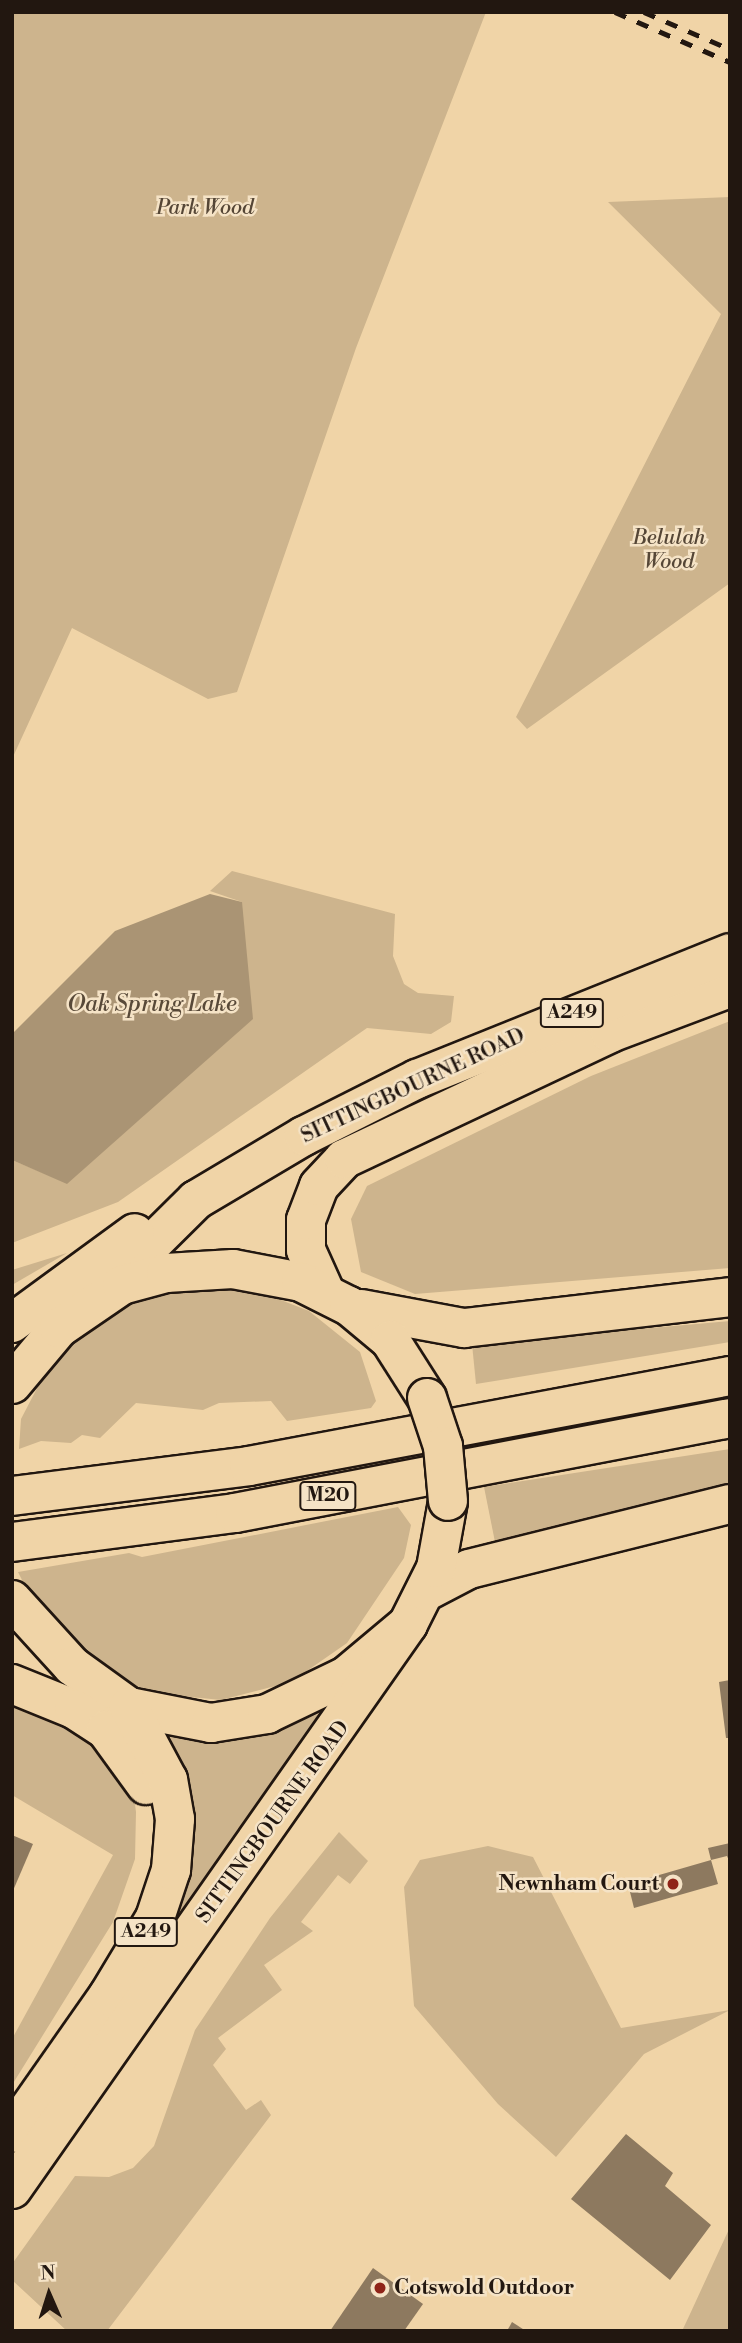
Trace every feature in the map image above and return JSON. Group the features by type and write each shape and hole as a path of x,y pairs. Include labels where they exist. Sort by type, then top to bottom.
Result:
{"highway":[{"name":"SITTINGBOURNE ROAD","path":"96,1299 196,1200 417,1079 730,953"},
{"name":"SITTINGBOURNE ROAD","path":"12,2189 395,1651 427,1591 448,1501 443,1446 428,1398 390,1340 337,1298 306,1250 306,1220 319,1186 344,1159 610,1033 730,988"},
{"path":"12,1323 140,1229 196,1200"},
{"path":"17,1369 96,1299 143,1278 202,1269 257,1271 408,1322 464,1328 730,1297"},
{"name":"M20","path":"12,1496 249,1466 730,1376"},
{"name":"M20","path":"12,1542 235,1513 730,1419"},
{"path":"427,1591 470,1569 730,1504"},
{"path":"12,1600 113,1698"},
{"path":"12,1663 113,1698 211,1723 267,1714 346,1676 408,1624"},
{"path":"12,1684 74,1709 106,1730 142,1774 152,1809 150,1868 138,1910 92,1990 70,2052"},
{"name":"A249","path":"12,2133 70,2052 155,1918 171,1870 175,1819 168,1780 113,1698"}],"green space":[{"name":"Park Wood","path":"12,12 486,12 356,348 237,692 208,699 72,628 12,759"},
{"name":"Belulah Wood","path":"730,197 730,583 527,729 516,717 721,314 608,202"},
{"path":"232,871 395,914 393,956 404,984 418,993 454,996 451,1022 431,1034 367,1028 118,1202 12,1243 12,1160 67,1183 242,902 210,891"},
{"path":"730,1021 730,1268 415,1294 361,1272 351,1219 367,1186 591,1076"},
{"path":"67,1253 12,1285 12,1270"},
{"path":"165,1287 253,1289 309,1311 360,1352 376,1401 371,1408 287,1421 271,1401 219,1403 203,1410 136,1403 100,1438 82,1435 71,1443 41,1441 19,1449 21,1419 46,1371 78,1335 115,1307"},
{"path":"730,1321 730,1342 476,1384 472,1344"},
{"path":"730,1449 730,1486 495,1542 484,1487"},
{"path":"398,1507 411,1525 404,1558 347,1643 291,1682 221,1700 151,1693 87,1661 37,1610 18,1572 129,1553 142,1557"},
{"path":"12,1698 94,1741 134,1797 136,1812 135,1859 113,1922 12,2085 12,2039 113,1855 12,1795"},
{"path":"332,1709 137,1991 184,1889 192,1794 169,1734 265,1734"},
{"path":"339,1832 368,1861 350,1884 338,1875 301,1922 313,1931 264,1965 282,1990 218,2038 226,2049 213,2065 246,2110 261,2100 271,2115 107,2331 67,2331 12,2280 12,2264 75,2176 109,2177 133,2168 154,2146 195,2030 270,1918"},
{"path":"488,1846 533,1857 621,2028 730,2010 644,2054 556,2157 498,2104 414,2006 404,1887 420,1860"},
{"path":"730,2227 730,2331 682,2331 690,2314"}],"water":[{"name":"Oak Spring Lake","path":"210,894 242,902 253,1019 67,1184 12,1160 12,1034 115,931"}],"building":[{"path":"730,1680 730,1738 726,1738 719,1682"},
{"path":"12,1835 33,1844 12,1893"},
{"path":"730,1843 730,1863 727,1856 711,1860 708,1848"},
{"name":"Newnham Court","path":"711,1860 718,1884 634,1908 628,1884"},
{"path":"626,2134 673,2173 665,2186 711,2225 670,2280 571,2199"},
{"name":"Cotswold Outdoor","path":"373,2268 423,2304 404,2331 330,2331"},
{"path":"512,2322 526,2331 507,2331"}],"railway":[{"path":"615,12 730,62"},
{"path":"644,12 730,49"}],"place":[{"name":"Newnham Court","path":"673,1884"},
{"name":"Cotswold Outdoor","path":"380,2288"}]}
